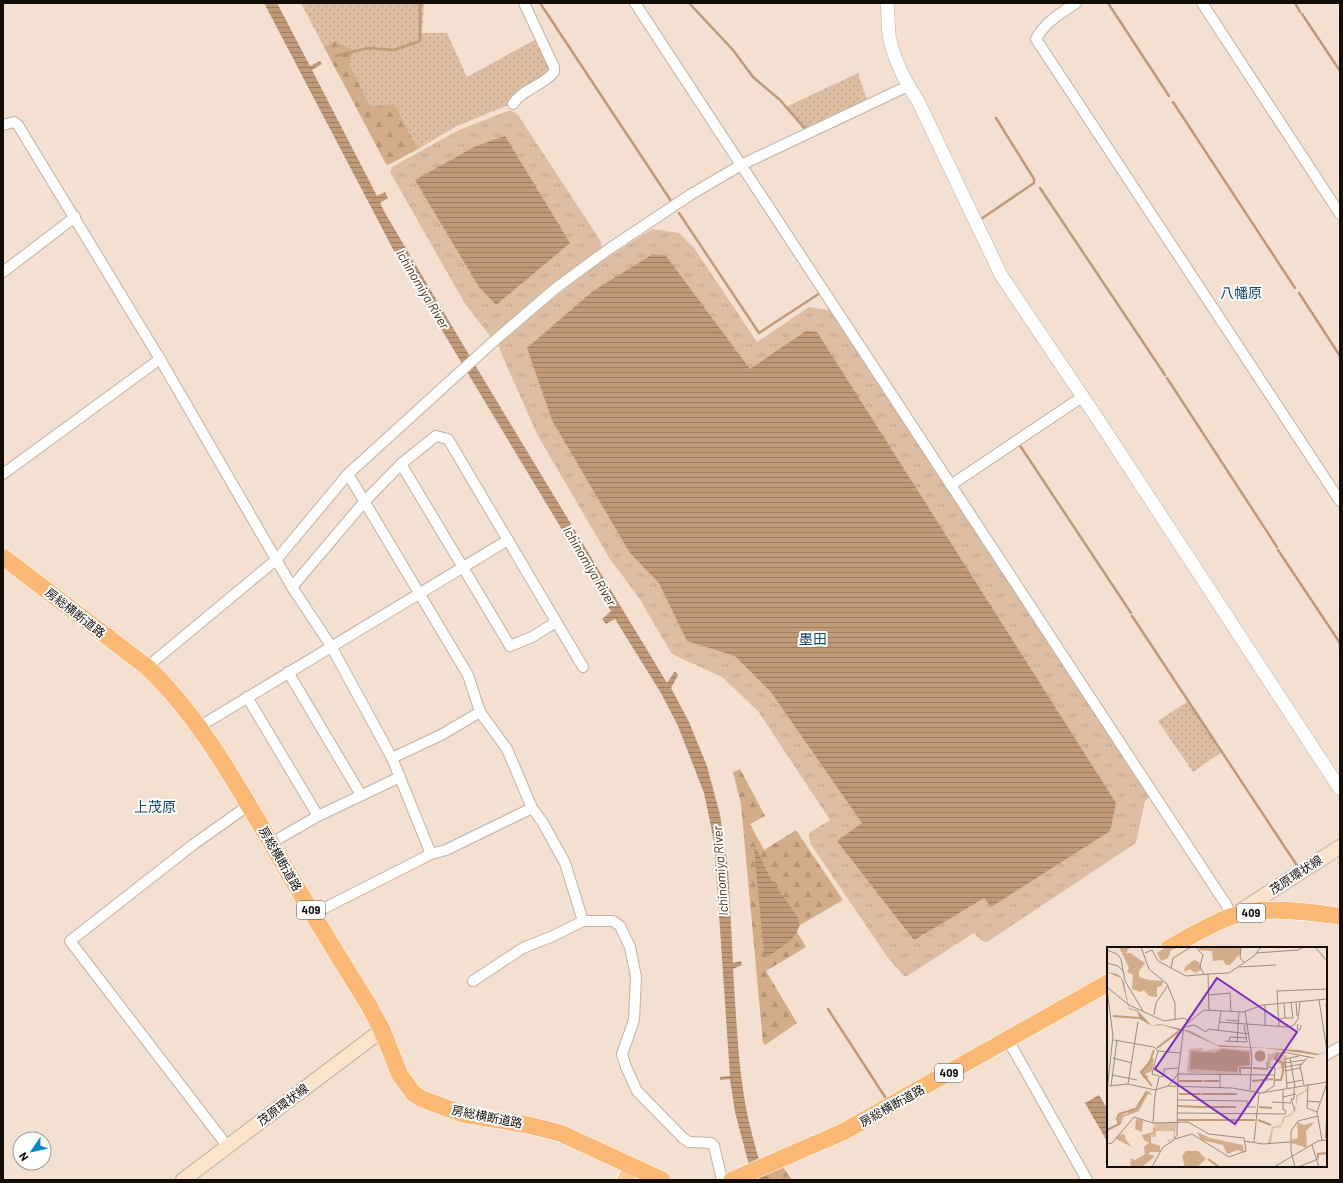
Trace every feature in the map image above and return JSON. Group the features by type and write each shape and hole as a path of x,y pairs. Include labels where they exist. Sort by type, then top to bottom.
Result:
{"highway":[{"name":"房総横断道路","path":"3,556 147,668 166,685 198,728 249,805 382,1030 400,1076 414,1094 422,1099 463,1114 528,1125 560,1133 629,1173 662,1180"},
{"name":"409","path":"1171,947 1213,924 1231,917 1260,912 1282,911 1340,916"},
{"name":"房総横断道路","path":"732,1180 788,1158 843,1132 1107,984"}],"main road":[{"name":"茂原環状線","path":"1231,917 1340,847"},
{"name":"茂原環状線","path":"183,1180 382,1030"}],"street":[{"path":"513,104 517,99 547,79 554,72 554,67 524,3"},
{"path":"635,3 1227,906 1231,917"},
{"path":"887,3 890,40 908,86 918,101 976,226 1001,275 1340,789"},
{"path":"1076,3 1055,17 1041,29 1036,38 1340,502"},
{"path":"1202,3 1340,214"},
{"path":"147,668 277,559 348,474 493,342 556,288 608,249 741,165 908,86"},
{"path":"3,125 14,122 18,125 160,359 292,586 331,646 392,758 431,854"},
{"path":"3,272 75,217"},
{"path":"3,474 160,359"},
{"path":"951,486 1082,397"},
{"path":"292,586 365,501 401,464 436,436 448,439 583,667"},
{"path":"401,464 510,646 532,637 556,622"},
{"path":"348,474 468,675 480,712 507,749 532,808 543,823 565,863 583,921"},
{"path":"198,728 288,672 508,540"},
{"path":"288,672 361,795"},
{"path":"247,697 318,816"},
{"path":"392,758 441,735 480,712"},
{"path":"271,844 318,816 400,777"},
{"path":"228,1147 70,941 194,844 249,805"},
{"path":"313,914 431,854 446,850 532,808"},
{"path":"473,981 523,948 553,936 583,921 613,921 620,926 630,947 636,977 634,1020 622,1054 637,1091 683,1138 689,1142 711,1143 714,1146 722,1180"},
{"path":"1008,1040 1087,1180"},
{"path":"1327,1054 1340,1047"}],"green space":[{"path":"301,3 424,3 422,33 447,33 467,77 538,38 553,71 508,105 455,127 418,149 395,104 370,107 349,63 354,50 335,41 324,47"},
{"path":"335,41 354,50 395,104 418,149 388,165 386,164 324,47"},
{"path":"858,73 867,100 806,130 786,107"},
{"path":"508,111 512,111 518,115 600,240 602,249 563,276 493,338 464,302 390,172 392,167 459,130"},
{"path":"652,229 679,233 694,248 757,342 809,307 834,311 1151,795 1145,801 1136,843 987,942 982,941 974,933 907,976 904,976 888,958 810,843 809,833 830,820 758,711 722,677 672,654 639,598 610,559 538,436 501,353 498,344 588,270"},
{"path":"1188,701 1222,752 1193,772 1158,721"},
{"path":"740,769 765,816 750,824 764,850 796,830 843,900 800,925 797,932 806,947 766,971 797,1023 765,1045 763,1043 741,804 733,772"},
{"path":"783,1167 792,1180 771,1180 765,1174"}],"water":[{"name":"Ichinomiya River","path":"264,3 277,3 310,66 320,61 322,64 312,70 377,196 385,192 388,198 380,203 385,213 667,683 675,671 678,675 671,688 689,722 707,766 720,815 728,868 733,963 741,961 742,965 733,969 741,1075 748,1117 759,1160 771,1180 753,1180 735,1112 730,1079 720,1080 720,1077 730,1076 714,841 704,793 678,726 661,693 615,619 606,624 602,619 611,611 393,249"},
{"path":"505,136 570,243 496,305 479,287 415,180 476,146"},
{"path":"653,254 666,256 750,369 806,331 817,332 1116,803 1110,831 991,907 984,898 914,940 837,841 862,823 771,692 735,656 687,641 659,583 630,553 552,420 527,348 593,291"},
{"path":"754,848 757,850 769,876 799,919 797,932 789,942 768,956 764,953"},
{"path":"1099,1095 1107,1108 1107,1141 1085,1103"}],"waterway":[{"path":"336,56 368,48 394,50 420,41 420,3"},
{"path":"540,3 671,201"},
{"path":"689,3 733,50 753,77 780,100 806,130"},
{"path":"1108,3 1169,96"},
{"path":"1295,3 1300,12"},
{"path":"1302,14 1340,71"},
{"path":"1173,102 1295,288"},
{"path":"981,219 1034,183 1034,179 996,118"},
{"path":"1040,188 1165,375"},
{"path":"679,213 759,333 820,293 819,291"},
{"path":"1299,293 1340,356"},
{"path":"1167,378 1277,547"},
{"path":"1019,444 1131,613"},
{"path":"1278,550 1340,643"},
{"path":"1132,616 1298,867"},
{"path":"828,1009 887,1100"}],"district":[{"name":"八幡原","path":"1241,293"},
{"name":"墨田","path":"813,639"},
{"name":"上茂原","path":"155,807"}]}
